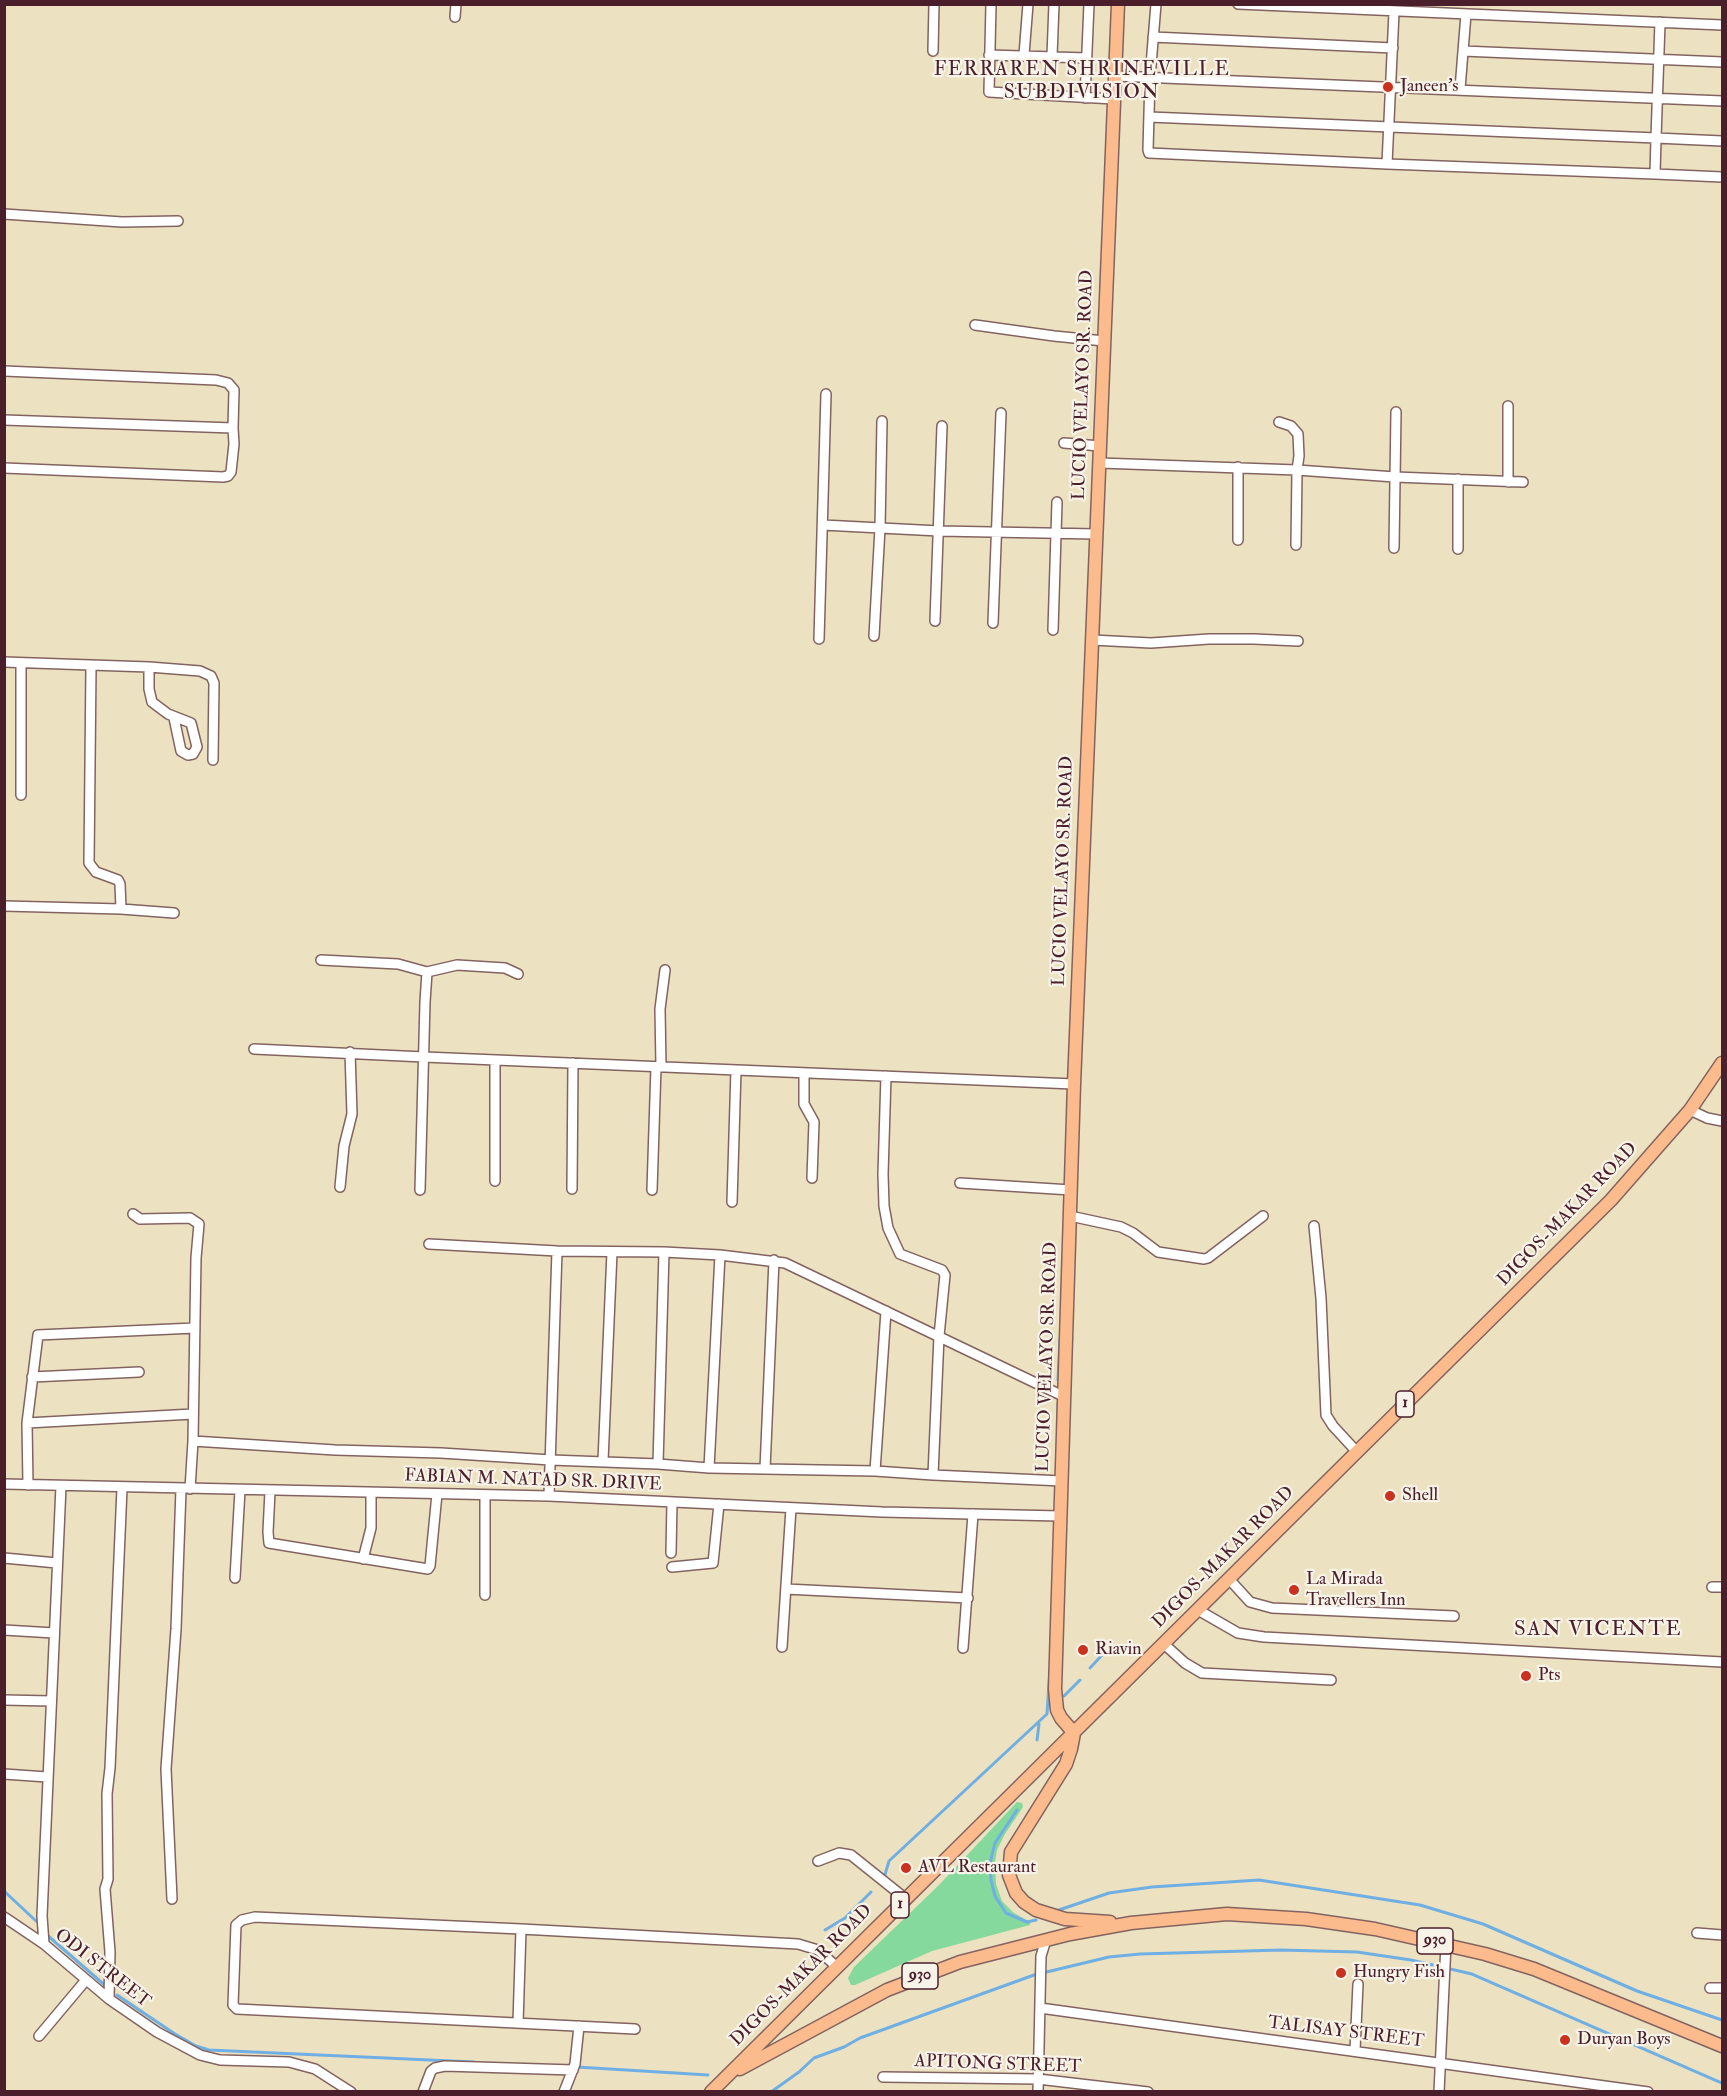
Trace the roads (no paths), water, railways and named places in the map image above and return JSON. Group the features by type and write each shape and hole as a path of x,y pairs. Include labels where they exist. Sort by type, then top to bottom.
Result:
{"main road":[{"name":"LUCIO VELAYO SR. ROAD","path":"1074,1733 1061,1718 1055,1701 1074,1084 1118,4"},
{"name":"DIGOS-MAKAR ROAD","path":"711,2091 1611,1200 1690,1110 1722,1063"},
{"name":"930","path":"1074,1733 1065,1764 1011,1851 1009,1875 1016,1893 1024,1902 1050,1916 1131,1923"},
{"name":"930","path":"726,2077 887,1990 960,1962 1046,1940 1131,1923 1227,1914 1266,1916 1375,1929 1446,1944 1534,1969 1722,2046"}],"street":[{"path":"454,17 456,4"},
{"path":"933,51 934,4"},
{"path":"991,4 989,92 1114,99"},
{"path":"1024,55 1028,4"},
{"path":"1052,56 1054,4"},
{"path":"1085,98 1089,4"},
{"path":"1156,4 1150,78 1148,150 1152,154 1722,177"},
{"path":"1238,4 1722,25"},
{"path":"1387,164 1394,12"},
{"path":"1461,89 1466,14"},
{"path":"1655,174 1660,22"},
{"path":"1153,37 1393,48"},
{"path":"1463,51 1722,62"},
{"path":"989,55 1087,58"},
{"path":"1114,76 1722,101"},
{"path":"1149,117 1722,141"},
{"path":"4,214 98,221 177,221"},
{"path":"975,325 1054,336 1104,340"},
{"path":"4,371 216,380 228,382 234,390 233,465 228,476 4,468"},
{"path":"819,639 826,394"},
{"path":"1508,405 1508,482"},
{"path":"1394,548 1396,412"},
{"path":"993,623 1001,413"},
{"path":"4,420 233,428"},
{"path":"874,636 880,528 882,421"},
{"path":"1279,422 1291,426 1298,434 1296,545"},
{"path":"935,621 942,426"},
{"path":"1064,443 1100,446"},
{"path":"1100,463 1238,467 1523,482"},
{"path":"1238,467 1238,540"},
{"path":"1458,479 1458,549"},
{"path":"1053,630 1058,502"},
{"path":"823,525 939,531 1096,534"},
{"path":"1092,640 1151,643 1209,639 1298,641"},
{"path":"4,662 149,667 200,671 211,676 214,691 213,760"},
{"path":"21,663 21,795"},
{"path":"91,666 90,862 96,872 118,880 121,909"},
{"path":"149,667 149,689 152,702 174,718"},
{"path":"4,906 121,909 174,913"},
{"path":"321,960 398,964 427,972 457,965 504,968 518,974"},
{"path":"652,1190 660,1010 664,970"},
{"path":"420,1190 427,972"},
{"path":"254,1048 1074,1084"},
{"path":"340,1187 344,1146 352,1114 350,1052"},
{"path":"495,1060 495,1181"},
{"path":"573,1063 573,1189"},
{"path":"732,1202 736,1070"},
{"path":"804,1073 804,1104 814,1122 812,1178"},
{"path":"886,1076 883,1174 884,1206 888,1228 900,1254 944,1272 933,1475"},
{"path":"1690,1110 1707,1118 1722,1121"},
{"path":"960,1183 1071,1190"},
{"path":"133,1214 140,1219 190,1218 199,1224 196,1258 193,1441 186,1489 166,1769 171,1899"},
{"path":"1070,1216 1121,1227 1158,1252 1204,1258 1208,1258 1263,1216"},
{"path":"1314,1226 1321,1298 1326,1414 1332,1426 1357,1452"},
{"path":"429,1244 557,1251 664,1252 774,1260 785,1263 1065,1397"},
{"path":"549,1497 557,1251"},
{"path":"603,1461 612,1252"},
{"path":"658,1464 664,1252"},
{"path":"709,1468 720,1255"},
{"path":"765,1469 774,1260"},
{"path":"875,1471 886,1311"},
{"path":"28,1485 27,1423 38,1335 195,1328"},
{"path":"32,1377 139,1372"},
{"path":"27,1423 193,1414"},
{"path":"193,1441 709,1468 875,1471 1062,1481"},
{"name":"FABIAN M. NATAD SR. DRIVE","path":"4,1484 485,1495 791,1508 1060,1516"},
{"path":"44,1944 42,1916 47,1777 61,1486"},
{"path":"109,1999 110,1952 105,1889 108,1879 107,1794 112,1733 122,1488"},
{"path":"235,1578 240,1490"},
{"path":"270,1491 269,1544 429,1568 436,1494"},
{"path":"363,1559 371,1528 371,1493"},
{"path":"485,1495 485,1595"},
{"path":"671,1553 672,1502"},
{"path":"672,1567 713,1563 719,1504"},
{"path":"782,1647 791,1508"},
{"path":"963,1648 973,1514"},
{"path":"4,1558 57,1563"},
{"path":"1229,1580 1250,1602 1272,1608 1454,1616"},
{"path":"1712,1587 1722,1587"},
{"path":"786,1589 968,1598"},
{"path":"1198,1610 1238,1633 1264,1637 1722,1662"},
{"path":"4,1630 54,1633"},
{"path":"1164,1644 1185,1663 1202,1673 1331,1680"},
{"path":"4,1700 51,1701"},
{"path":"4,1774 47,1777"},
{"path":"818,1861 839,1853 851,1855 906,1899"},
{"name":"ODI STREET","path":"4,1917 44,1944 109,1999 157,2032 200,2055 220,2060 289,2062 315,2069 351,2091"},
{"path":"635,2029 237,2009 233,2005 236,1925 242,1920 255,1917 798,1944 818,1950 837,1967"},
{"path":"518,2023 521,1929"},
{"path":"1697,1933 1722,1935"},
{"path":"1038,2091 1042,1949 1046,1940"},
{"path":"1439,2091 1446,1944"},
{"path":"39,2036 86,1980"},
{"path":"1354,2050 1358,1984"},
{"path":"1710,1988 1722,1988"},
{"name":"TALISAY STREET","path":"1040,2008 1648,2091"},
{"path":"564,2091 573,2070 579,2026"},
{"path":"423,2091 431,2071 445,2066 573,2070"},
{"name":"APITONG STREET","path":"883,2077 1038,2079 1148,2091"}],"waterway":[{"path":"1058,1380 1060,1338"},
{"path":"1058,1403 1058,1414"},
{"path":"1090,1668 1104,1653"},
{"path":"884,1878 889,1861 1047,1714 1050,1669"},
{"path":"1064,1696 1080,1680"},
{"path":"1037,1740 1039,1724"},
{"path":"1017,1810 995,1843 990,1863 991,1880 995,1896 1006,1913 1027,1922 1036,1920"},
{"path":"1056,1911 1109,1893 1152,1887 1259,1880 1420,1905 1483,1924 1637,1991 1722,2020"},
{"path":"4,1891 36,1921"},
{"path":"825,1930 845,1918 871,1892"},
{"path":"47,1935 108,1988"},
{"path":"771,2092 814,2058 844,2047 860,2038 1034,1975 1109,1957 1281,1950 1357,1952 1411,1960 1472,1974 1722,2083"},
{"path":"117,1995 175,2034 196,2046 209,2050 474,2062"},
{"path":"577,2067 708,2075"}],"place":[{"name":"Janeen's","path":"1388,87"},
{"name":"Shell","path":"1390,1496"},
{"name":"La Mirada Travellers Inn","path":"1294,1590"},
{"name":"Riavin","path":"1083,1650"},
{"name":"Pts","path":"1526,1676"},
{"name":"AVL Restaurant","path":"906,1868"},
{"name":"Hungry Fish","path":"1341,1973"},
{"name":"Duryan Boys","path":"1565,2040"}],"district":[{"name":"FERRAREN SHRINEVILLE SUBDIVISION","path":"1082,82"},
{"name":"SAN VICENTE","path":"1598,1630"}]}
